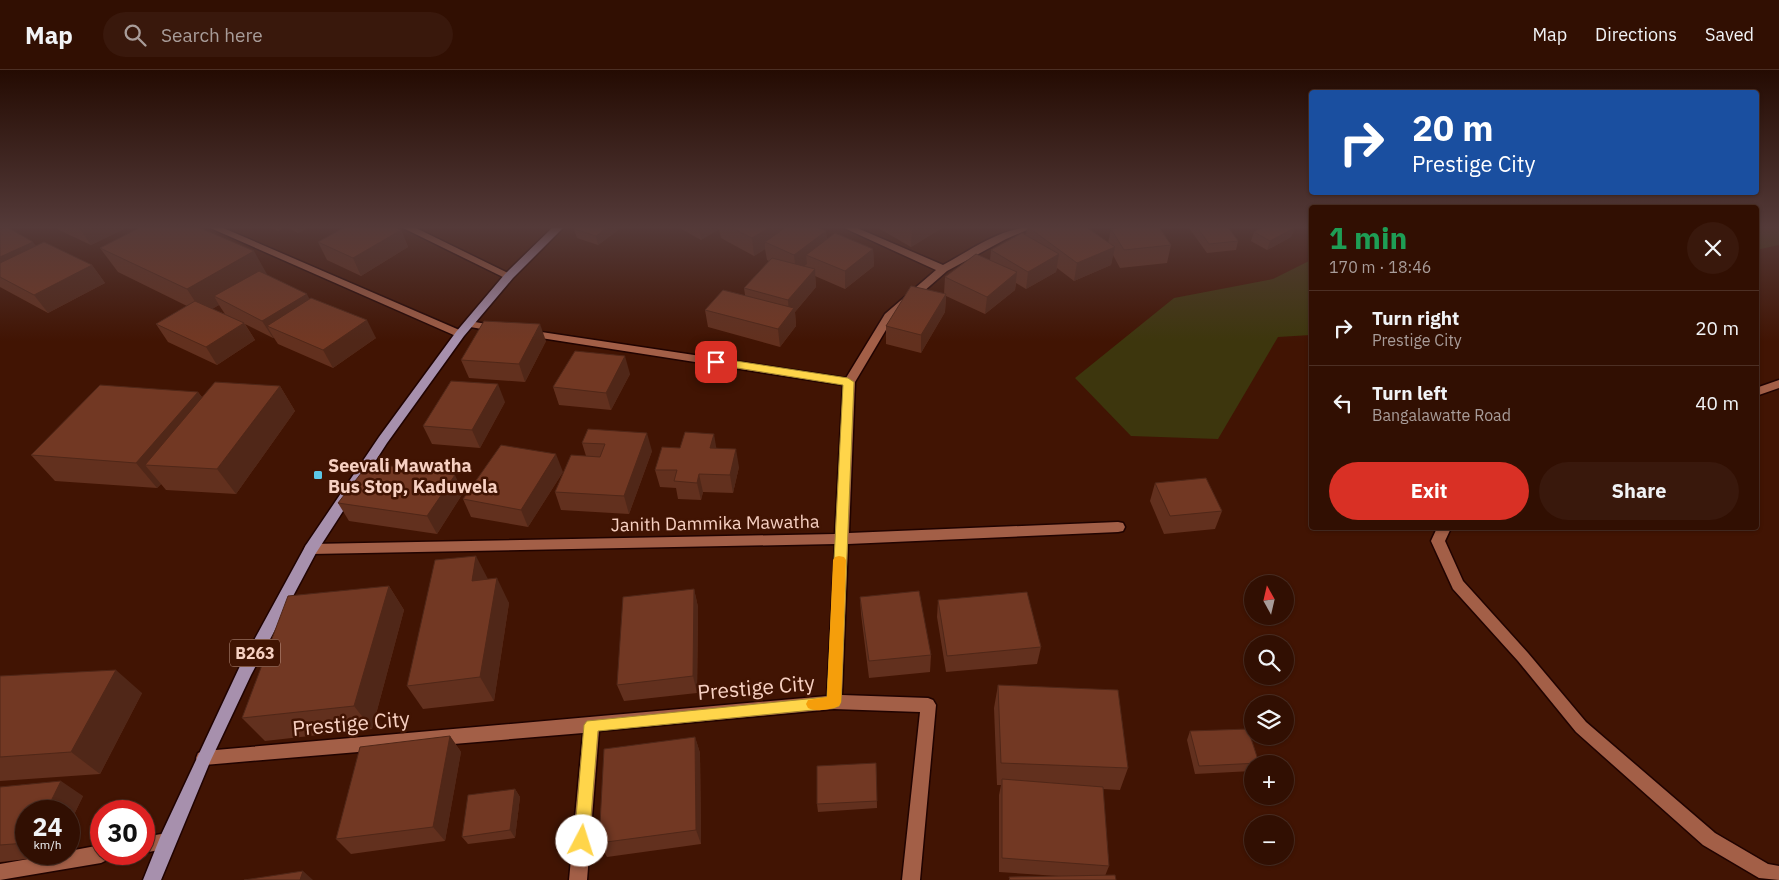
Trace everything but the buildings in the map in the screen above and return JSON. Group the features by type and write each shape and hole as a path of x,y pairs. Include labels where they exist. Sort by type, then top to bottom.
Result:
{"main road":[{"name":"B263","path":"152,880 167,841 245,671 311,549 383,440 464,329 520,265"}],"street":[{"path":"306,265 464,329 512,331 848,382"},
{"path":"485,265 509,276"},
{"path":"932,265 942,269"},
{"path":"834,702 848,382 890,316 942,269 950,265"},
{"path":"1759,391 1779,384"},
{"name":"Janith Dammika Mawatha","path":"311,549 840,539 1118,527"},
{"path":"1443,530 1438,541 1458,585 1523,657 1581,727 1709,839 1765,872 1779,875"},
{"name":"Prestige City","path":"204,758 834,702 928,705 911,880"},
{"path":"578,880 592,725"},
{"path":"155,843 167,841"},
{"path":"0,873 90,856"}],"shaded area":[{"path":"1301,265 1309,265 1309,335 1278,337 1218,439 1131,436 1075,378 1174,298 1273,279"}],"slow traffic":[{"path":"813,704 834,702 839,560"}],"place":[{"name":"Seevali Mawatha Bus Stop, Kaduwela","path":"318,475"}],"route":[{"path":"582,841 592,725 834,702 848,382 716,362"}]}
